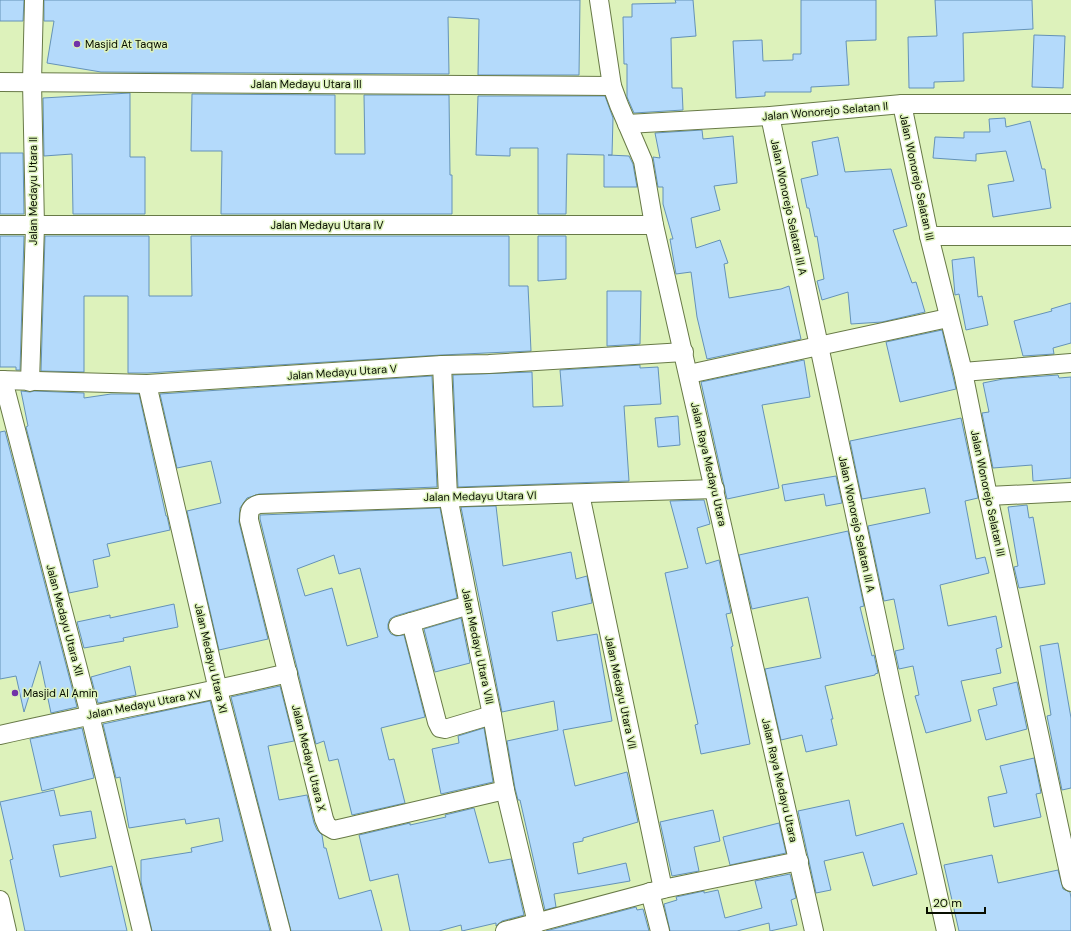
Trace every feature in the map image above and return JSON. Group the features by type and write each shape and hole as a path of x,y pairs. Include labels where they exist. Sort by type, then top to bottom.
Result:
{"street":[{"name":"Jalan Medayu Utara II","path":"30,382 35,226 32,82 34,0"},
{"name":"Jalan Raya Medayu Utara","path":"599,0 612,86 618,105 643,161 654,225 689,374 814,931"},
{"name":"Jalan Medayu Utara III","path":"0,82 612,86"},
{"name":"Jalan Wonorejo Selatan II","path":"627,124 770,116 902,104 1071,104"},
{"name":"Jalan Wonorejo Selatan III","path":"902,104 929,236 962,372 1071,882"},
{"name":"Jalan Wonorejo Selatan III A","path":"770,116 893,693 946,931"},
{"name":"Jalan Medayu Utara IV","path":"0,225 654,225"},
{"path":"929,236 1071,236"},
{"path":"689,374 948,318"},
{"name":"Jalan Medayu Utara V","path":"2,380 30,382 147,384 442,365 489,364 684,352"},
{"path":"962,372 1071,363"},
{"name":"Jalan Medayu Utara VIII","path":"442,365 448,496 506,790 537,923"},
{"name":"Jalan Medayu Utara XII","path":"2,380 90,715 142,931"},
{"name":"Jalan Medayu Utara XI","path":"147,384 218,690 281,931"},
{"name":"Jalan Medayu Utara VI","path":"249,512 253,506 259,504 448,496 715,490"},
{"path":"988,496 1071,492"},
{"name":"Jalan Medayu Utara VII","path":"580,494 656,891 660,931"},
{"name":"Jalan Medayu Utara X","path":"249,512 249,520 327,826 334,830 506,790"},
{"path":"469,605 404,624 440,728 445,729 492,715"},
{"name":"Jalan Medayu Utara XV","path":"0,735 90,715 218,690 288,673"},
{"path":"514,930 656,891 799,861"},
{"path":"0,900 7,931"}],"building":[{"path":"0,0 24,0 23,21 0,21"},
{"path":"44,0 580,0 579,75 478,75 479,19 448,17 449,74 101,72 47,63 54,21 44,21"},
{"path":"675,0 693,0 696,36 671,38 672,88 682,88 683,110 634,113 627,97 627,64 624,64 623,17 632,17 632,4 676,3"},
{"path":"801,0 876,0 876,40 846,41 849,85 811,87 811,92 765,92 765,96 736,98 733,41 762,40 763,61 793,60 793,54 801,54"},
{"path":"935,0 1032,0 1033,29 963,33 964,81 934,82 934,88 909,88 908,37 937,36"},
{"path":"1034,35 1065,36 1063,88 1032,87"},
{"path":"130,93 130,157 145,157 145,214 73,214 72,154 44,156 43,98"},
{"path":"192,94 335,95 335,154 365,154 364,95 449,95 452,214 221,214 222,151 191,151"},
{"path":"478,96 605,96 613,118 612,155 608,155 629,156 633,164 637,187 604,187 604,155 567,154 566,214 538,214 538,148 510,148 510,156 476,155"},
{"path":"1005,118 1006,127 1030,121 1042,169 1045,169 1051,208 993,217 988,185 1014,181 1006,151 976,154 976,161 933,158 935,137 964,138 964,132 990,132 989,119"},
{"path":"702,130 703,139 733,136 737,183 714,186 720,210 691,218 696,248 720,240 728,263 724,264 729,298 781,289 789,286 801,339 707,359 697,317 691,272 676,274 670,239 673,239 663,204 663,187 658,187 653,157 660,158 655,133"},
{"path":"838,137 845,172 891,169 907,226 893,230 912,283 916,282 925,312 882,322 851,324 848,292 822,300 817,281 824,279 817,236 815,237 801,179 818,175 812,142"},
{"path":"0,153 23,153 24,214 0,214"},
{"path":"0,236 24,236 20,370 16,370 16,367 0,367"},
{"path":"45,236 149,236 149,296 192,296 191,236 509,236 509,286 528,286 531,351 128,373 128,296 84,296 84,372 41,371"},
{"path":"538,236 566,236 566,279 538,281"},
{"path":"974,257 978,297 982,296 988,325 966,330 959,294 955,295 952,260"},
{"path":"607,291 641,291 640,344 607,346"},
{"path":"1071,303 1071,343 1053,348 1054,354 1023,356 1014,321 1052,311 1051,309"},
{"path":"942,330 956,389 900,402 886,342"},
{"path":"804,360 810,397 762,405 779,488 727,499 701,382"},
{"path":"640,365 640,368 658,367 661,404 624,406 629,481 458,487 453,375 532,372 533,407 563,406 560,370"},
{"path":"1058,375 1059,378 1071,377 1071,478 1033,481 1032,465 993,468 982,413 989,412 983,383 1003,379"},
{"path":"432,376 437,487 259,494 247,498 240,508 239,522 268,639 219,650 187,511 221,503 211,461 177,468 160,394"},
{"path":"21,391 84,393 84,398 111,394 139,394 170,530 107,544 110,556 93,560 98,587 69,593 26,427 28,426"},
{"path":"678,416 680,445 658,447 655,418"},
{"path":"961,418 978,498 965,501 976,559 985,557 989,573 940,585 948,626 996,616 1002,647 996,649 1001,673 961,681 971,721 926,733 915,696 919,695 913,666 899,669 895,651 904,649 894,599 884,601 868,526 930,513 925,488 862,499 850,441"},
{"path":"5,431 77,707 51,713 40,661 24,712 16,676 0,679 0,432"},
{"path":"836,476 842,503 826,506 824,494 785,501 782,485"},
{"path":"704,500 710,524 697,528 706,564 719,560 731,613 726,614 750,744 701,754 695,725 698,724 665,573 688,568 670,501"},
{"path":"1027,505 1029,518 1033,517 1045,584 1019,588 1014,567 1018,566 1008,507"},
{"path":"496,506 503,566 571,552 576,579 587,576 592,603 552,612 557,641 597,634 612,721 563,730 575,786 627,772 638,822 583,838 583,841 573,843 578,874 626,863 630,881 554,894 556,907 545,910 520,800 518,800 515,788 507,741 558,730 554,701 502,712 461,507"},
{"path":"440,508 457,598 395,616 390,619 388,624 388,629 391,634 396,636 404,635 425,717 381,728 389,760 394,759 405,803 352,815 338,759 329,761 324,741 316,744 260,515","holes":["334,555 339,574 360,568 378,637 347,646 332,588 305,596 297,569"]},
{"path":"848,531 864,606 860,607 872,656 874,655 878,673 875,675 825,686 833,719 831,719 837,745 806,752 802,735 781,740 765,669 821,658 808,597 752,609 739,555"},
{"path":"174,604 178,627 123,638 124,641 84,648 77,622 110,615 110,618"},
{"path":"461,618 470,663 435,672 424,629"},
{"path":"1058,643 1071,718 1071,788 1062,790 1047,716 1051,715 1040,646"},
{"path":"130,666 136,695 98,703 91,677"},
{"path":"1017,682 1027,729 986,740 978,710 997,705 993,688"},
{"path":"280,686 294,741 268,746 279,800 307,795 314,823 317,830 322,835 324,848 326,848 339,899 371,890 382,931 291,931 231,697"},
{"path":"210,701 270,931 152,931 141,882 141,860 192,852 191,848 223,841 219,818 186,824 185,819 129,828 120,777 116,778 103,724"},
{"path":"82,728 94,778 42,791 30,739"},
{"path":"484,728 493,782 441,794 432,749 459,743 458,736"},
{"path":"1034,758 1041,793 1036,794 1041,817 994,827 988,797 1007,793 1000,766"},
{"path":"54,790 60,816 91,811 96,838 53,845 60,877 112,866 127,931 25,931 10,860 13,859 0,802"},
{"path":"849,800 856,836 903,823 917,874 873,886 863,852 824,861 831,890 816,893 798,811"},
{"path":"474,808 489,863 511,859 524,915 502,921 496,926 496,923 462,931 461,925 439,931 410,931 398,874 370,881 359,835 410,823 410,825 446,817 445,815"},
{"path":"713,810 720,841 694,847 699,871 672,876 660,822"},
{"path":"779,823 786,853 730,865 723,837"},
{"path":"992,855 998,883 1058,870 1063,889 1070,892 1071,931 959,931 944,865"},
{"path":"790,874 796,898 791,900 797,925 770,931 769,923 737,931 670,931 664,904 677,900 676,897 704,891 704,893 718,890 725,918 762,908 755,881"},
{"path":"636,907 637,910 643,909 649,931 546,931"}],"place":[{"name":"Masjid At Taqwa","path":"77,44"},
{"name":"Masjid Al Amin","path":"15,693"}]}
